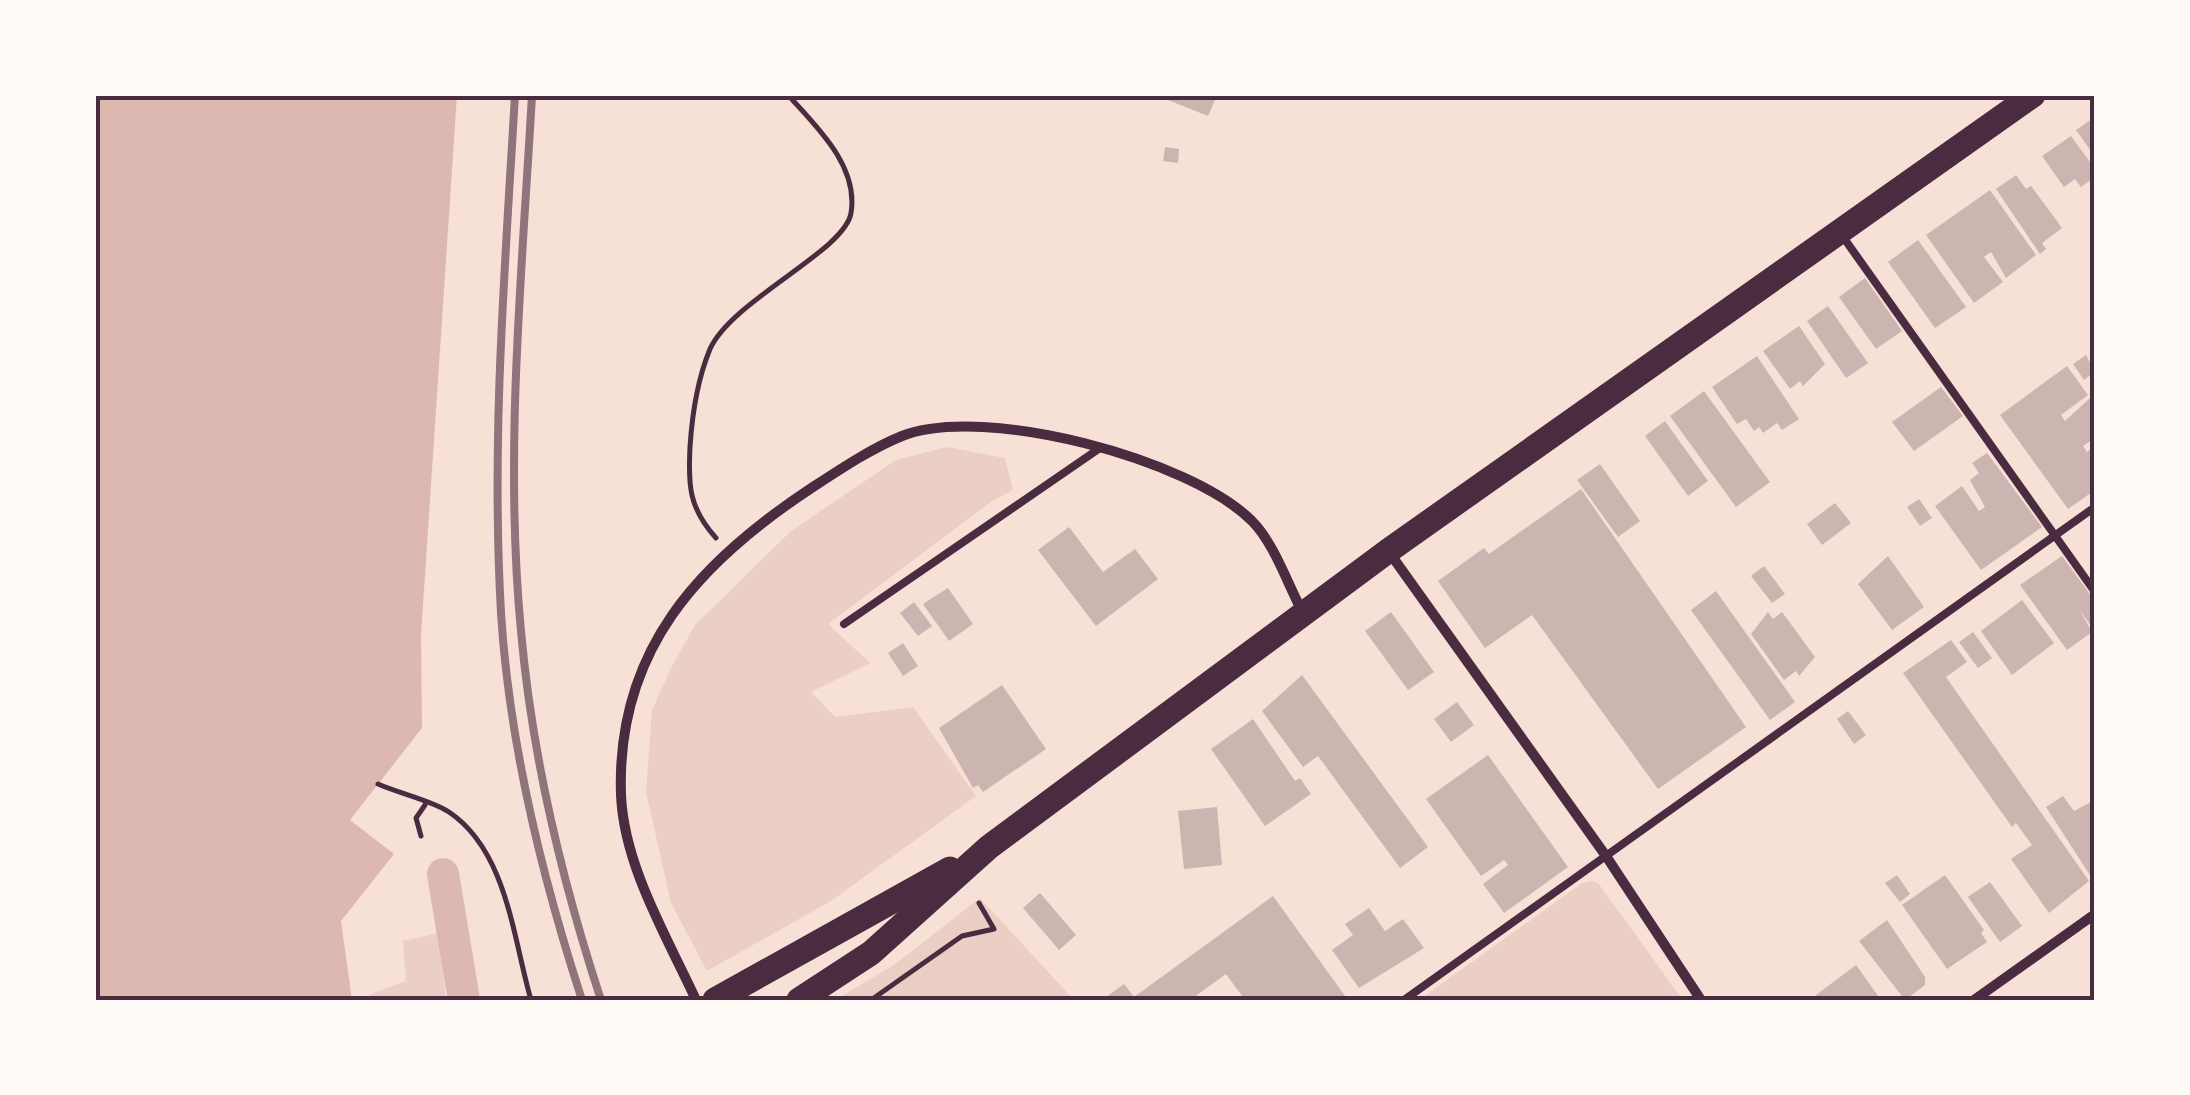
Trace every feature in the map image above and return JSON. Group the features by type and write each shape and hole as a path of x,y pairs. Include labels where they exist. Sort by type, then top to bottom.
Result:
{"main road":[{"path":"799,1000 872,953 989,847 1388,551 2033,95"},
{"path":"715,1000 989,847"}],"street":[{"path":"696,1000 645,889 632,846 621,797 624,736 659,632 726,549 848,464 904,435 959,426 1100,448 1196,479 1256,524 1304,614"},
{"path":"1388,551 1606,856 1702,1000"},
{"path":"1974,1000 2095,914"}],"lane":[{"path":"1841,234 2095,592"},
{"path":"844,624 1100,448"},
{"path":"1404,1000 2095,507"}],"path":[{"path":"726,549 690,504 692,427 711,347 737,315 840,235 851,216 851,191 843,167 826,138 788,95"},
{"path":"378,784 445,809 473,831 495,869 530,1000"},
{"path":"421,836 416,818 426,805"},
{"path":"871,1000 962,936 994,929 980,903"}],"shaded area":[{"path":"95,95 457,95 421,635 422,728 350,820 394,854 341,921 352,1000 95,1000"},
{"path":"947,447 1005,458 1013,490 992,501 828,624 870,663 811,692 835,717 913,707 976,796 831,901 707,971 671,903 646,792 652,710 672,666 695,625 791,531 896,460"},
{"path":"1582,883 1598,883 1683,1000 1419,1000"},
{"path":"980,898 1074,1000 835,1000 894,965"},
{"path":"439,933 446,1000 367,1000 370,994 406,981 403,941"}],"building":[{"path":"1170,95 1217,95 1208,116 1168,100"},
{"path":"2095,117 2095,157 2076,130"},
{"path":"2071,136 2095,169 2095,177 2081,187 2075,179 2064,187 2042,156"},
{"path":"1165,147 1179,149 1178,163 1163,161"},
{"path":"2016,175 2026,189 2031,186 2062,228 2042,243 2046,249 2040,254 1996,189"},
{"path":"1990,190 2036,255 2006,278 1991,252 1984,257 2003,282 1974,303 1926,235"},
{"path":"1918,240 1966,307 1935,328 1888,262"},
{"path":"1865,278 1902,331 1876,349 1839,297"},
{"path":"1828,306 1868,363 1846,378 1807,321"},
{"path":"1799,326 1825,364 1803,386 1800,381 1790,389 1763,351"},
{"path":"2086,355 2095,372 2084,380 2073,364"},
{"path":"1757,356 1799,419 1782,430 1777,423 1763,433 1759,427 1754,431 1746,419 1737,424 1712,387"},
{"path":"2067,366 2088,395 2061,415 2065,421 2090,398 2095,406 2095,438 2083,446 2087,452 2095,446 2095,490 2068,509 2000,415"},
{"path":"1941,387 1963,416 1914,451 1892,422"},
{"path":"1704,391 1770,482 1736,507 1670,416"},
{"path":"1665,421 1708,481 1688,496 1645,436"},
{"path":"1987,453 2042,527 1981,570 1935,506 1962,486 1979,511 1985,507 1970,480 1979,473 1972,463"},
{"path":"1600,464 1640,521 1618,537 1577,480"},
{"path":"1581,489 1746,727 1658,789 1532,615 1485,648 1438,581 1484,548 1489,554"},
{"path":"1919,499 1932,518 1920,526 1907,507"},
{"path":"1835,503 1851,523 1822,545 1807,524"},
{"path":"1069,527 1103,572 1135,549 1158,579 1096,626 1038,550"},
{"path":"1888,556 1924,607 1892,630 1858,584"},
{"path":"2062,556 2095,601 2095,632 2079,609 2092,632 2067,650 2020,585"},
{"path":"1764,566 1785,594 1772,603 1751,576"},
{"path":"948,588 973,624 949,641 923,604"},
{"path":"1716,591 1795,702 1770,720 1691,610"},
{"path":"2022,600 2054,643 2012,675 1981,631"},
{"path":"914,602 932,626 918,636 900,613"},
{"path":"1391,612 1434,672 1408,690 1365,631"},
{"path":"1768,612 1773,619 1782,612 1815,657 1799,676 1796,671 1784,680 1751,634"},
{"path":"1973,632 1992,658 1978,668 1959,642"},
{"path":"1951,640 1967,662 1946,677 2089,881 2049,913 2011,859 2032,845 2016,823 2012,827 1903,673"},
{"path":"903,643 918,666 903,676 888,653"},
{"path":"1302,675 1428,847 1400,868 1318,756 1303,767 1262,711"},
{"path":"1002,685 1046,749 983,792 978,785 973,788 939,728"},
{"path":"1457,702 1474,725 1451,742 1434,719"},
{"path":"1848,711 1866,735 1854,744 1837,719"},
{"path":"1253,719 1295,781 1300,778 1311,794 1265,826 1211,749"},
{"path":"1488,755 1568,867 1504,913 1483,884 1508,865 1504,860 1481,876 1426,799"},
{"path":"2063,796 2074,811 2095,800 2095,883 2046,807"},
{"path":"1217,807 1222,865 1184,869 1178,811"},
{"path":"1897,875 1910,894 1900,902 1885,883"},
{"path":"1945,875 1984,930 1981,933 1987,942 1947,969 1902,905"},
{"path":"1990,882 2022,926 2000,942 1968,897"},
{"path":"1040,893 1076,935 1059,950 1023,908"},
{"path":"1273,896 1348,1000 1245,1000 1226,974 1190,1000 1102,1000 1124,984 1134,997"},
{"path":"1369,908 1385,931 1403,919 1424,948 1359,988 1332,950 1353,935 1345,924"},
{"path":"1887,920 1925,977 1925,985 1905,1000 1859,941"},
{"path":"1856,965 1881,1000 1820,1000 1816,995"}],"waterway":[{"path":"443,874 464,1000"}],"railway":[{"path":"515,95 498,418 501,613 511,711 530,809 582,1000"},
{"path":"532,95 514,431 521,631 533,725 551,818 601,1000"}]}
